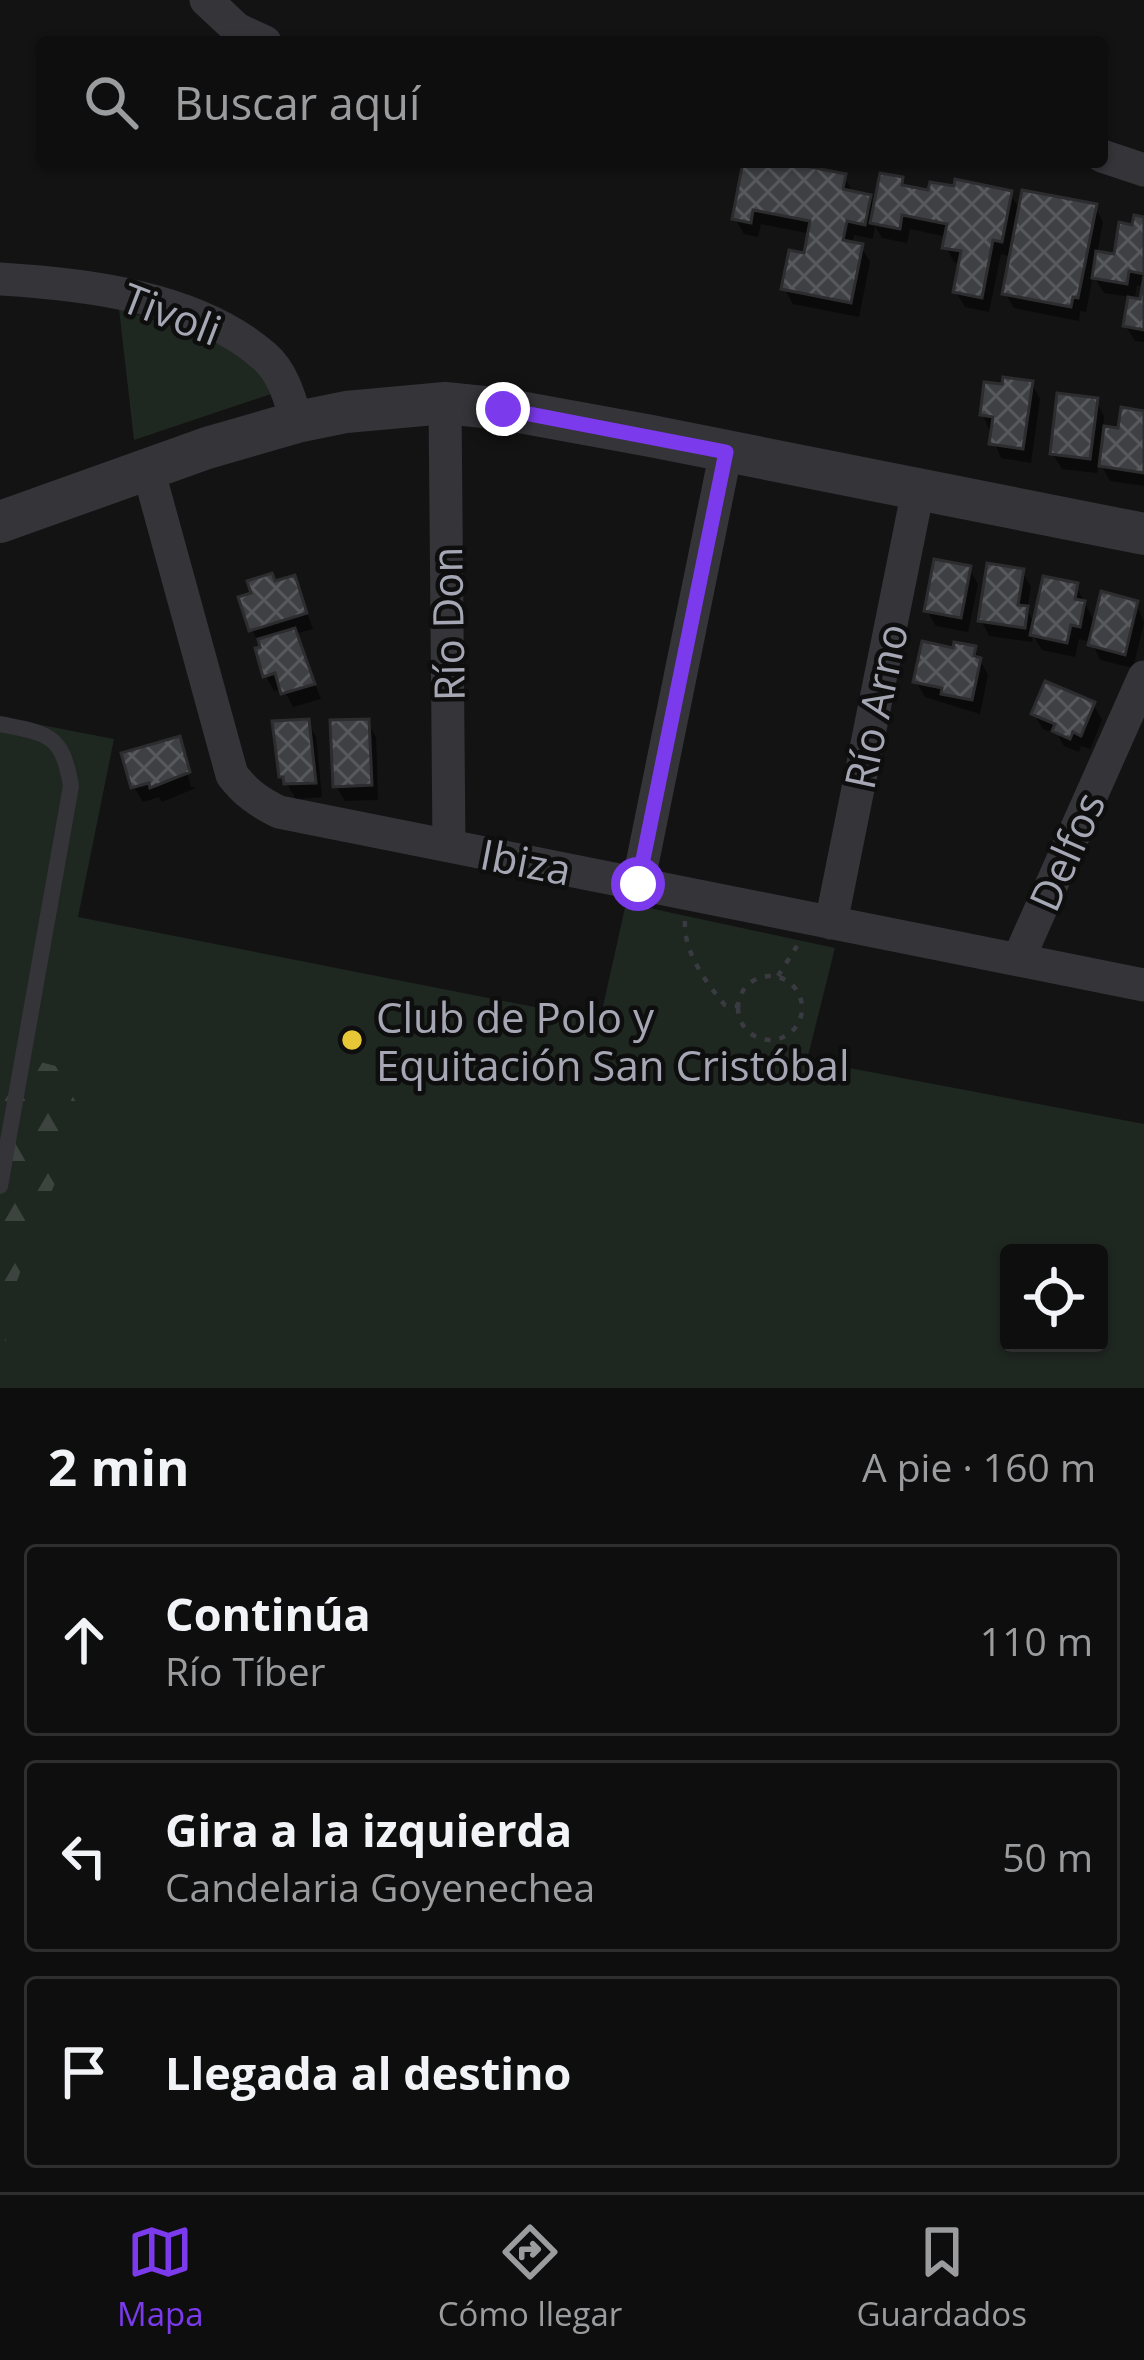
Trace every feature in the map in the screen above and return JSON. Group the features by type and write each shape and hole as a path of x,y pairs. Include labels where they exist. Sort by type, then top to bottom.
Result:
{"street":[{"path":"206,0 253,36"},
{"path":"1108,158 1144,170"},
{"name":"Tivoli","path":"0,279 107,288 183,311 266,357 280,377 297,422"},
{"path":"0,522 297,422 346,412 445,403 503,409 1144,534"},
{"name":"Río Don","path":"445,403 449,846"},
{"path":"638,884 726,452"},
{"name":"Ibiza","path":"148,469 232,775 244,792 279,812 1144,985"},
{"name":"Río Arno","path":"831,922 918,490"},
{"name":"Delfos","path":"1018,960 1144,677"}],"lane":[{"path":"0,724 46,734 65,752 71,787 0,1186"}],"path":[{"path":"693,895 684,925 685,940 712,990 725,1005 738,1006"},
{"path":"778,976 794,985 802,1001 801,1019 790,1035 772,1041 755,1037 742,1024 738,1006 745,988 759,977 778,976"}],"green space":[{"path":"119,309 223,342 286,389 134,440"},
{"name":"Club de Polo y Equitación San Cristóbal","path":"0,717 114,739 78,917 600,1020 626,903 835,948 807,1060 1144,1124 1144,1388 0,1388"},
{"path":"0,1052 56,1066 84,1117 13,1292 0,1380"}],"building":[{"path":"742,168 816,168 846,174 843,189 871,195 865,225 847,221 843,240 863,244 851,303 781,289 789,250 804,253 810,221 753,210 751,223 732,219"},
{"path":"880,173 903,177 902,185 928,190 930,182 954,186 955,179 1012,191 1002,242 993,240 982,298 953,292 961,251 942,248 947,224 902,215 900,229 870,223"},
{"path":"1022,190 1097,204 1078,298 1073,297 1071,307 1002,294"},
{"path":"1134,215 1144,217 1144,274 1129,271 1127,284 1092,278 1096,251 1114,254 1119,222 1132,225"},
{"path":"1144,276 1144,330 1123,326 1128,297 1140,299"},
{"path":"1003,377 1033,381 1023,449 989,444 993,417 980,415 984,382 1002,384"},
{"path":"1057,393 1098,398 1090,459 1050,454"},
{"path":"1121,407 1144,411 1144,473 1099,466 1104,426 1118,428"},
{"path":"934,559 971,566 961,618 924,611"},
{"path":"987,563 1024,569 1018,605 1028,606 1025,628 978,621"},
{"path":"272,573 275,581 295,575 307,613 249,631 238,597 251,593 247,581"},
{"path":"1043,576 1078,583 1075,599 1085,601 1080,627 1071,625 1067,643 1030,635"},
{"path":"1101,591 1138,601 1125,655 1088,645"},
{"path":"295,628 315,684 281,694 275,673 263,677 255,648 260,647 258,639"},
{"path":"922,641 953,648 954,642 976,646 974,656 981,658 972,700 913,682"},
{"path":"1045,681 1095,702 1081,736 1073,732 1070,739 1052,731 1055,724 1031,714"},
{"path":"309,719 316,783 284,784 279,777 272,721"},
{"path":"369,719 372,785 333,787 330,720"},
{"path":"180,736 190,772 150,788 149,783 131,788 121,753"}],"place":[{"name":"Club de Polo y Equitación San Cristóbal","path":"352,1040"}],"route":[{"path":"503,409 726,452 638,884"}]}
